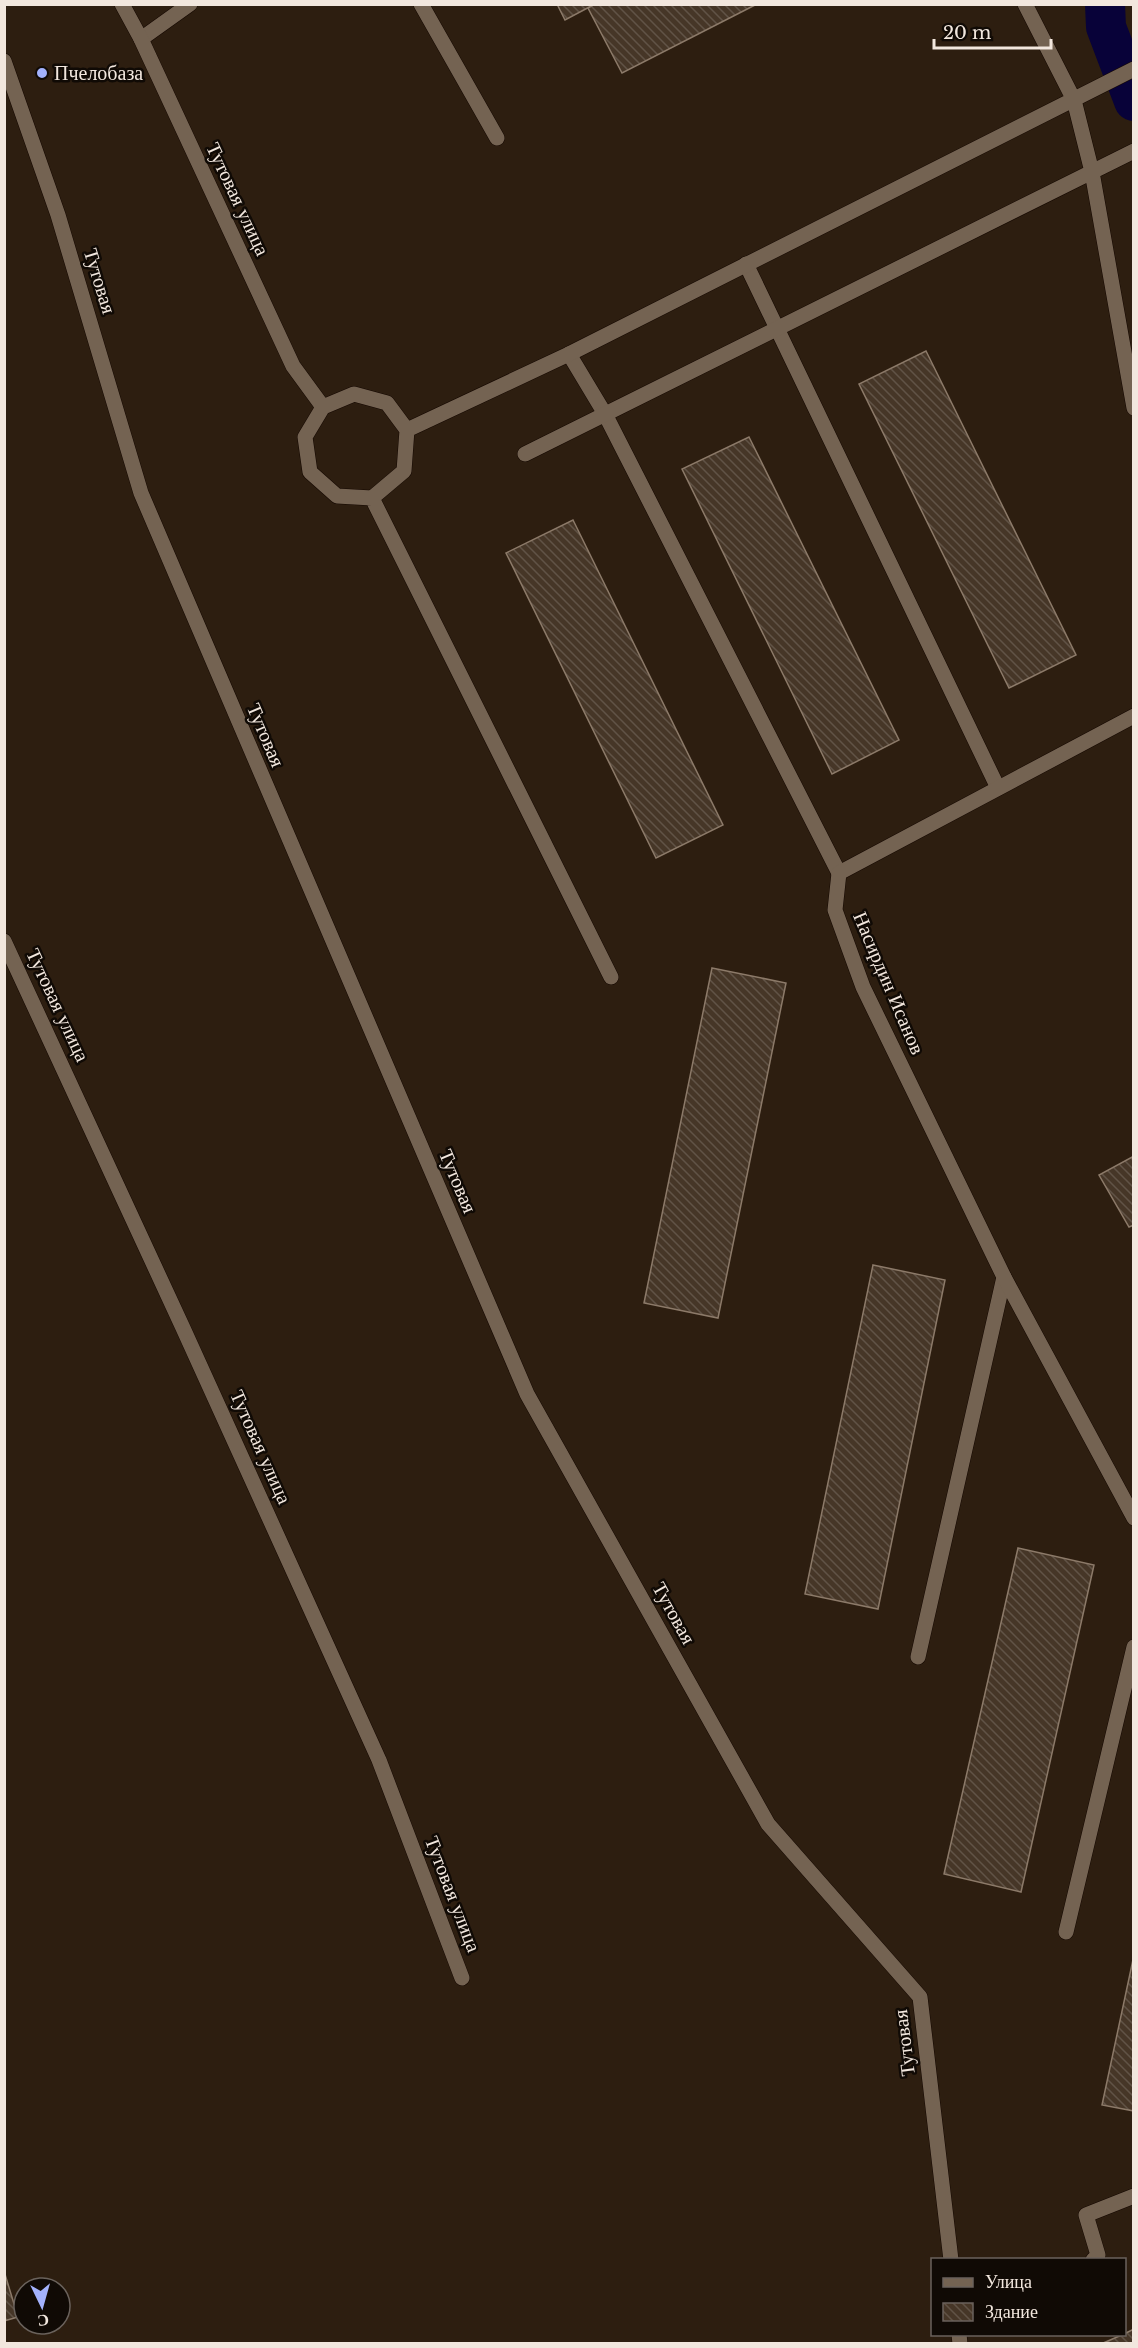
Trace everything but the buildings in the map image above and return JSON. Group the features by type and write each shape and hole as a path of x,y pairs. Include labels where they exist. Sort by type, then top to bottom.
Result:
{"street":[{"name":"Тутовая улица","path":"122,4 141,39 293,366 323,407"},
{"path":"141,39 190,4"},
{"path":"421,4 497,138"},
{"path":"1025,4 1074,100 1092,172 1134,408"},
{"name":"Тутовая","path":"4,61 58,215 141,493 527,1394 768,1824 920,1997 951,2258"},
{"path":"407,430 568,354 1134,69"},
{"path":"525,454 1134,151"},
{"path":"746,264 998,788"},
{"path":"568,354 606,414 839,873 1134,716"},
{"path":"354,394 387,403 407,430 404,471 372,498 337,496 310,472 305,437 323,407 354,394"},
{"path":"372,498 611,977"},
{"name":"Насирдин Исанов","path":"839,873 835,910 863,987 1004,1277 1134,1518"},
{"name":"Тутовая улица","path":"4,941 188,1338 379,1760 462,1978"},
{"path":"918,1657 1004,1277"},
{"path":"1066,1932 1134,1647"},
{"path":"1094,2258 1098,2255 1086,2215 1134,2196"}],"waterway":[{"path":"1105,4 1106,27 1134,101"}],"place":[{"name":"Пчелобаза","path":"42,73"}]}
